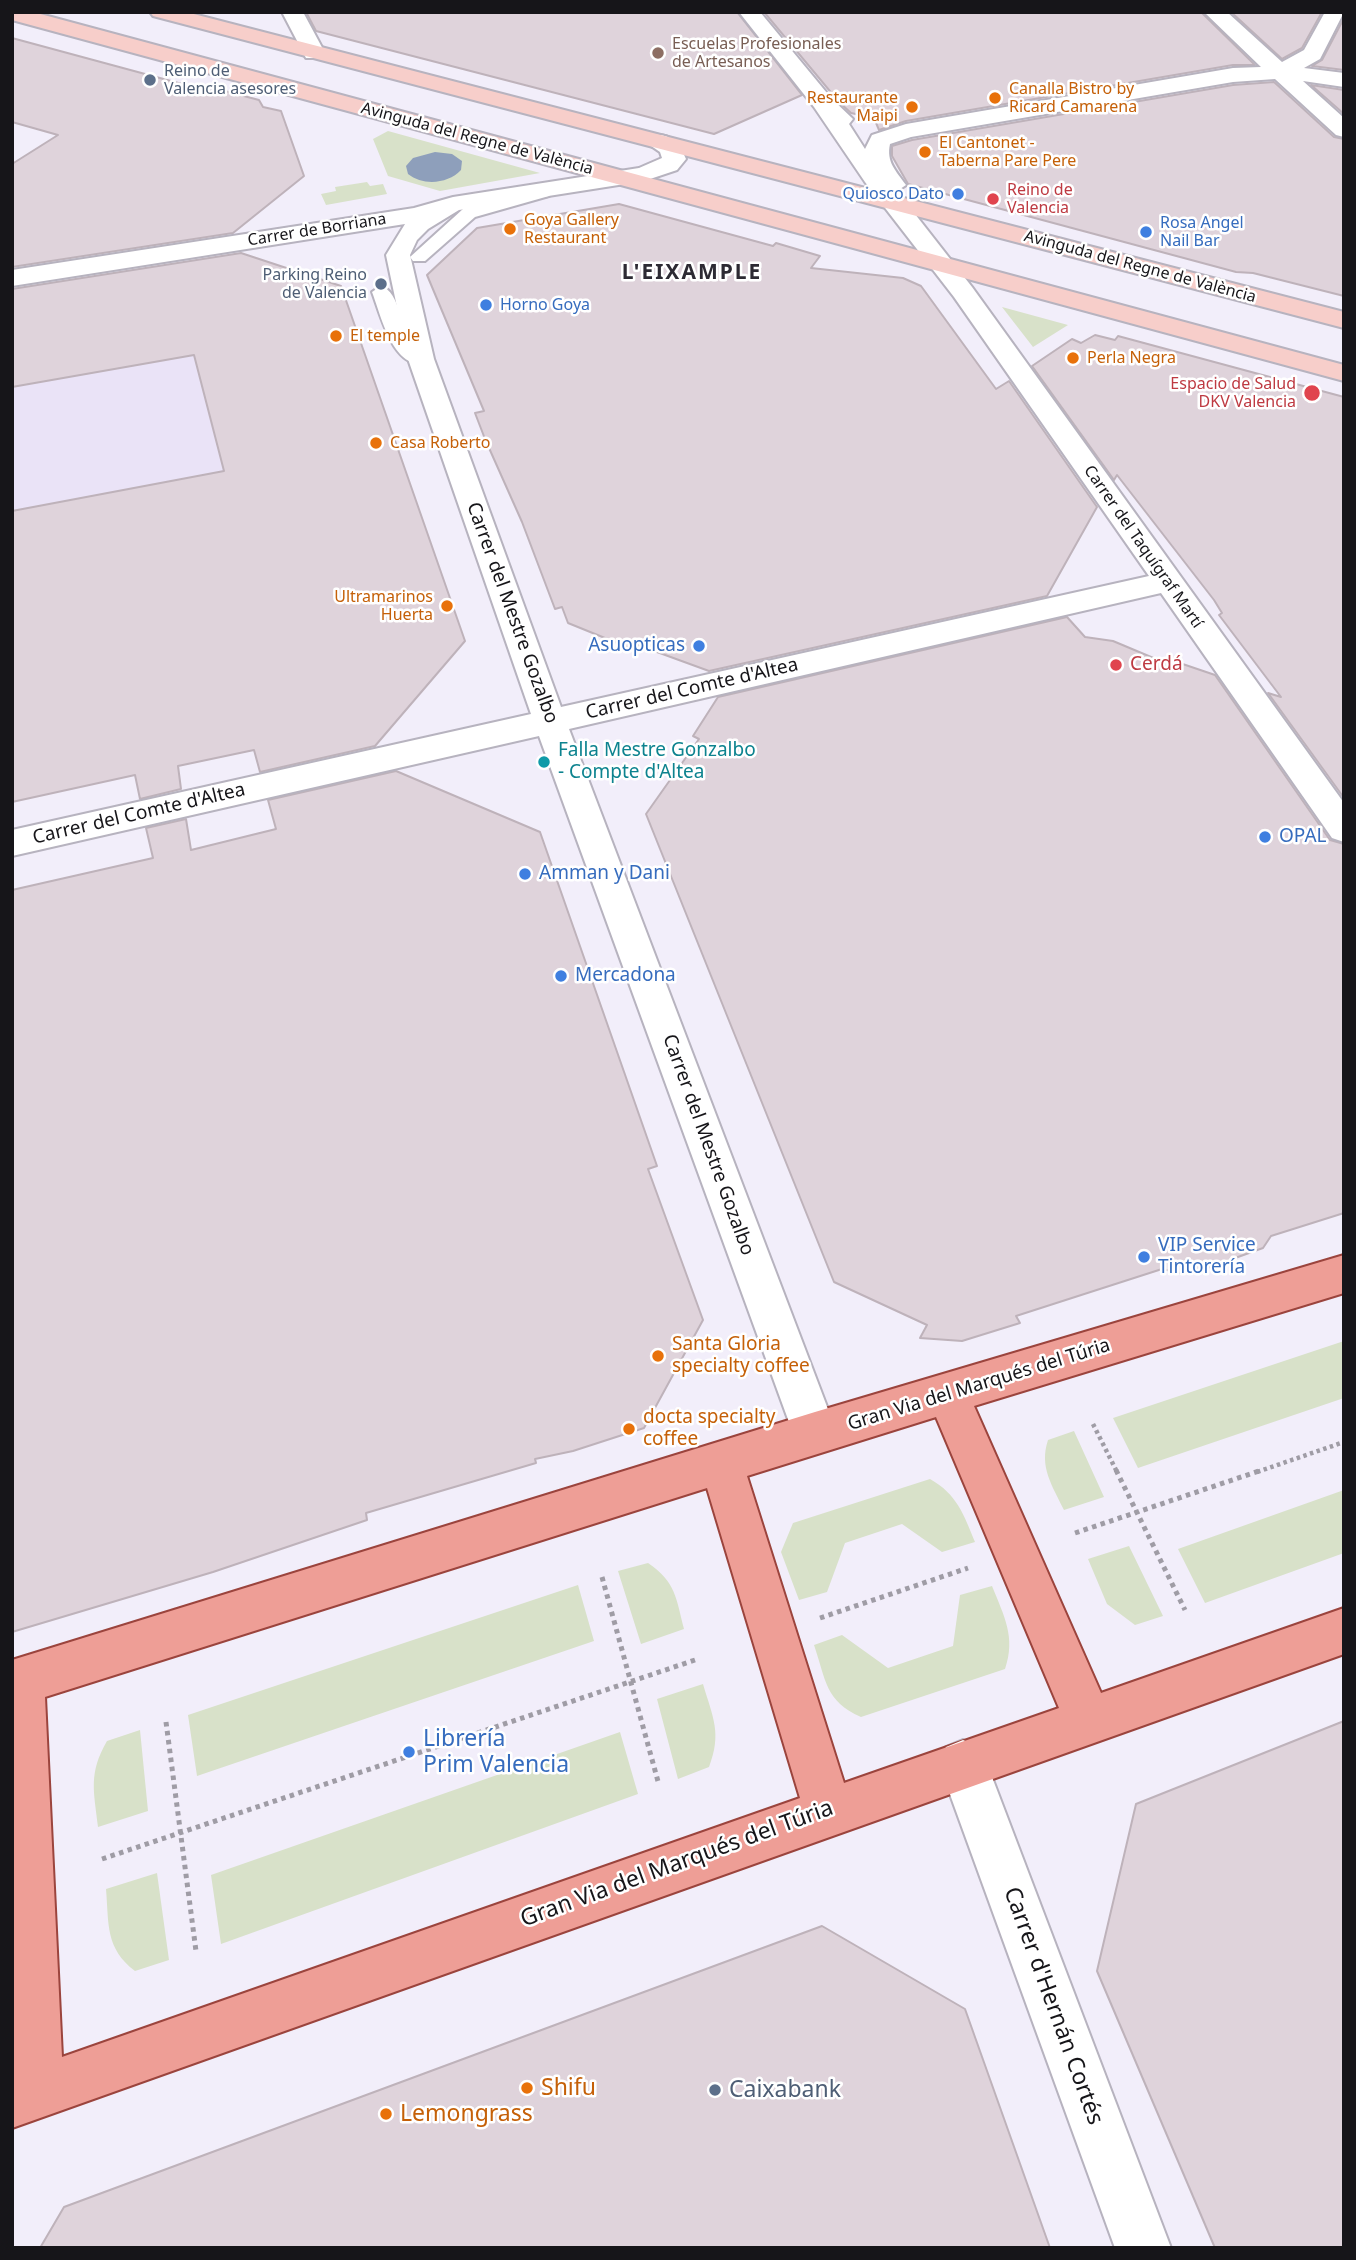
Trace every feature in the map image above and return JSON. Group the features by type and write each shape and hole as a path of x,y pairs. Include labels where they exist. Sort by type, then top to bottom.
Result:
{"main road":[{"path":"160,12 895,204"},
{"name":"Avinguda del Regne de València","path":"12,13 1344,373"},
{"name":"Avinguda del Regne de València","path":"924,218 1344,320"},
{"name":"Gran Via del Marqués del Túria","path":"17,1683 815,1433 1344,1274"},
{"path":"948,1395 1088,1721"},
{"path":"721,1463 828,1811"},
{"name":"Gran Via del Marqués del Túria","path":"25,2097 1344,1630"},
{"path":"17,1683 25,2097"}],"street":[{"path":"292,12 314,53"},
{"path":"749,12 823,103 849,122 882,130 906,131 1233,75 1282,72 1344,80"},
{"path":"1214,12 1344,130"},
{"path":"1282,72 1312,54 1336,12"},
{"name":"Avinguda del Regne de València","path":"823,103 842,134 895,204 924,218"},
{"name":"Avinguda del Regne de València","path":"906,131 880,140 875,149 875,158 906,201 924,218 942,265"},
{"name":"Carrer de Borriana","path":"12,278 417,215 453,204 621,178 669,165 674,153 656,141"},
{"name":"Carrer del Mestre Gozalbo","path":"453,204 417,225 402,240 398,255 421,359 550,721 815,1433"},
{"name":"Carrer del Taquígraf Martí","path":"942,265 1344,829"},
{"name":"Carrer del Comte d'Altea","path":"12,843 1167,582"},
{"name":"Carrer d'Hernán Cortés","path":"963,1764 1143,2248"}],"lane":[{"path":"419,257 469,213 549,190"},
{"path":"381,292 404,348 421,359"}],"path":[{"path":"1093,1424 1185,1610"},
{"path":"1074,1533 1344,1442"},
{"path":"806,1622 971,1567"},
{"path":"602,1577 659,1785"},
{"path":"102,1858 695,1660"},
{"path":"166,1722 196,1951"}],"shaded area":[{"path":"12,307 191,341 238,528 12,571"}],"green space":[{"path":"388,131 540,173 440,191 388,176 373,139"},
{"path":"367,182 370,186 383,184 387,194 326,205 321,194 336,191 335,187"},
{"path":"1002,307 1068,325 1033,347"},
{"path":"1344,1341 1344,1398 1138,1468 1113,1418"},
{"path":"1074,1431 1104,1497 1064,1510 1048,1476 1046,1450 1048,1440"},
{"path":"930,1479 953,1498 975,1542 942,1552 902,1524 845,1543 827,1592 799,1600 781,1552 793,1523"},
{"path":"1344,1490 1344,1553 1205,1603 1178,1549"},
{"path":"1129,1546 1163,1616 1135,1625 1107,1604 1088,1559"},
{"path":"648,1563 670,1584 684,1629 641,1644 618,1571"},
{"path":"578,1585 594,1641 197,1776 188,1715"},
{"path":"992,1586 1009,1637 1005,1669 861,1717 849,1711 833,1696 814,1645 842,1635 888,1668 953,1646 960,1595"},
{"path":"703,1684 715,1725 713,1755 709,1767 678,1779 657,1699"},
{"path":"140,1730 148,1811 98,1827 94,1783 101,1753 107,1741"},
{"path":"620,1732 638,1794 221,1944 211,1875"},
{"path":"157,1873 169,1960 135,1971 113,1944 106,1889"}],"water":[{"path":"435,152 452,154 462,161 461,170 456,175 435,182 414,178 408,174 406,166 413,158"}],"building":[{"path":"306,12 737,12 802,95 714,134 316,31"},
{"path":"764,12 1201,12 1255,65 1233,65 906,121 879,130 874,118 851,113 839,102"},
{"path":"1231,12 1322,12 1302,48 1282,59"},
{"path":"1344,18 1344,70 1312,66 1322,60"},
{"path":"12,38 208,91 221,90 259,100 263,107 281,111 304,176 233,233 12,267 12,164 58,135 12,122"},
{"path":"1274,82 1334,137 1344,139 1344,296 1253,273 1236,272 908,184 892,156 892,146 912,140 1233,85"},
{"path":"1311,85 1344,90 1344,114"},
{"path":"619,204 820,256 811,268 903,278 921,286 996,389 1009,381 1097,507 1047,596 709,671 635,644 632,649 568,623 562,607 555,609 522,522 485,439 475,413 484,411 427,275 477,228"},
{"path":"241,253 341,286 465,641 375,746 260,772 254,750 178,766 181,789 140,799 135,775 12,802 12,511 224,471 194,355 12,387 12,289"},
{"path":"1095,335 1115,340 1118,336 1344,397 1344,798 1268,693 1281,697 1219,615 1222,613 1214,600 1117,475 1114,480 1032,366 1072,339 1081,343"},
{"path":"1067,617 1085,637 1113,641 1163,662 1165,658 1215,675 1330,840 1344,844 1344,1213 1271,1236 1263,1248 1199,1271 1181,1273 1162,1269 1016,1316 1020,1323 962,1341 920,1338 927,1325 834,1282 646,814 699,739 693,736 718,697"},
{"path":"396,771 540,832 657,1166 648,1169 703,1320 644,1428 573,1451 535,1459 536,1463 366,1513 367,1520 213,1572 12,1632 12,890 153,858 146,828 186,819 191,850 276,829 268,800"},
{"path":"1344,1721 1344,2248 1215,2248 1097,1971 1136,1804"},
{"path":"822,1926 965,2009 1050,2248 40,2248 64,2207"}],"place":[{"name":"Escuelas Profesionales de Artesanos","path":"658,53"},
{"name":"Reino de Valencia asesores","path":"150,80"},
{"name":"Canalla Bistro by Ricard Camarena","path":"995,98"},
{"name":"Restaurante Maipi","path":"912,107"},
{"name":"El Cantonet - Taberna Pare Pere","path":"925,152"},
{"name":"Quiosco Dato","path":"958,194"},
{"name":"Reino de Valencia","path":"993,199"},
{"name":"Goya Gallery Restaurant","path":"510,229"},
{"name":"Rosa Angel Nail Bar","path":"1146,232"},
{"name":"Parking Reino de Valencia","path":"381,284"},
{"name":"Horno Goya","path":"486,305"},
{"name":"El temple","path":"336,336"},
{"name":"Perla Negra","path":"1073,358"},
{"name":"Espacio de Salud DKV Valencia","path":"1312,393"},
{"name":"Casa Roberto","path":"376,443"},
{"name":"Ultramarinos Huerta","path":"447,606"},
{"name":"Asuopticas","path":"699,646"},
{"name":"Cerdá","path":"1116,665"},
{"name":"Falla Mestre Gonzalbo - Compte d'Altea","path":"544,762"},
{"name":"OPAL","path":"1265,837"},
{"name":"Amman y Dani","path":"525,874"},
{"name":"Mercadona","path":"561,976"},
{"name":"VIP Service Tintorería","path":"1144,1257"},
{"name":"Santa Gloria specialty coffee","path":"658,1356"},
{"name":"docta specialty coffee","path":"629,1429"},
{"name":"Librería Prim Valencia","path":"409,1752"},
{"name":"Shifu","path":"527,2088"},
{"name":"Caixabank","path":"715,2090"},
{"name":"Lemongrass","path":"386,2114"}],"district":[{"name":"L'EIXAMPLE","path":"692,273"}]}
